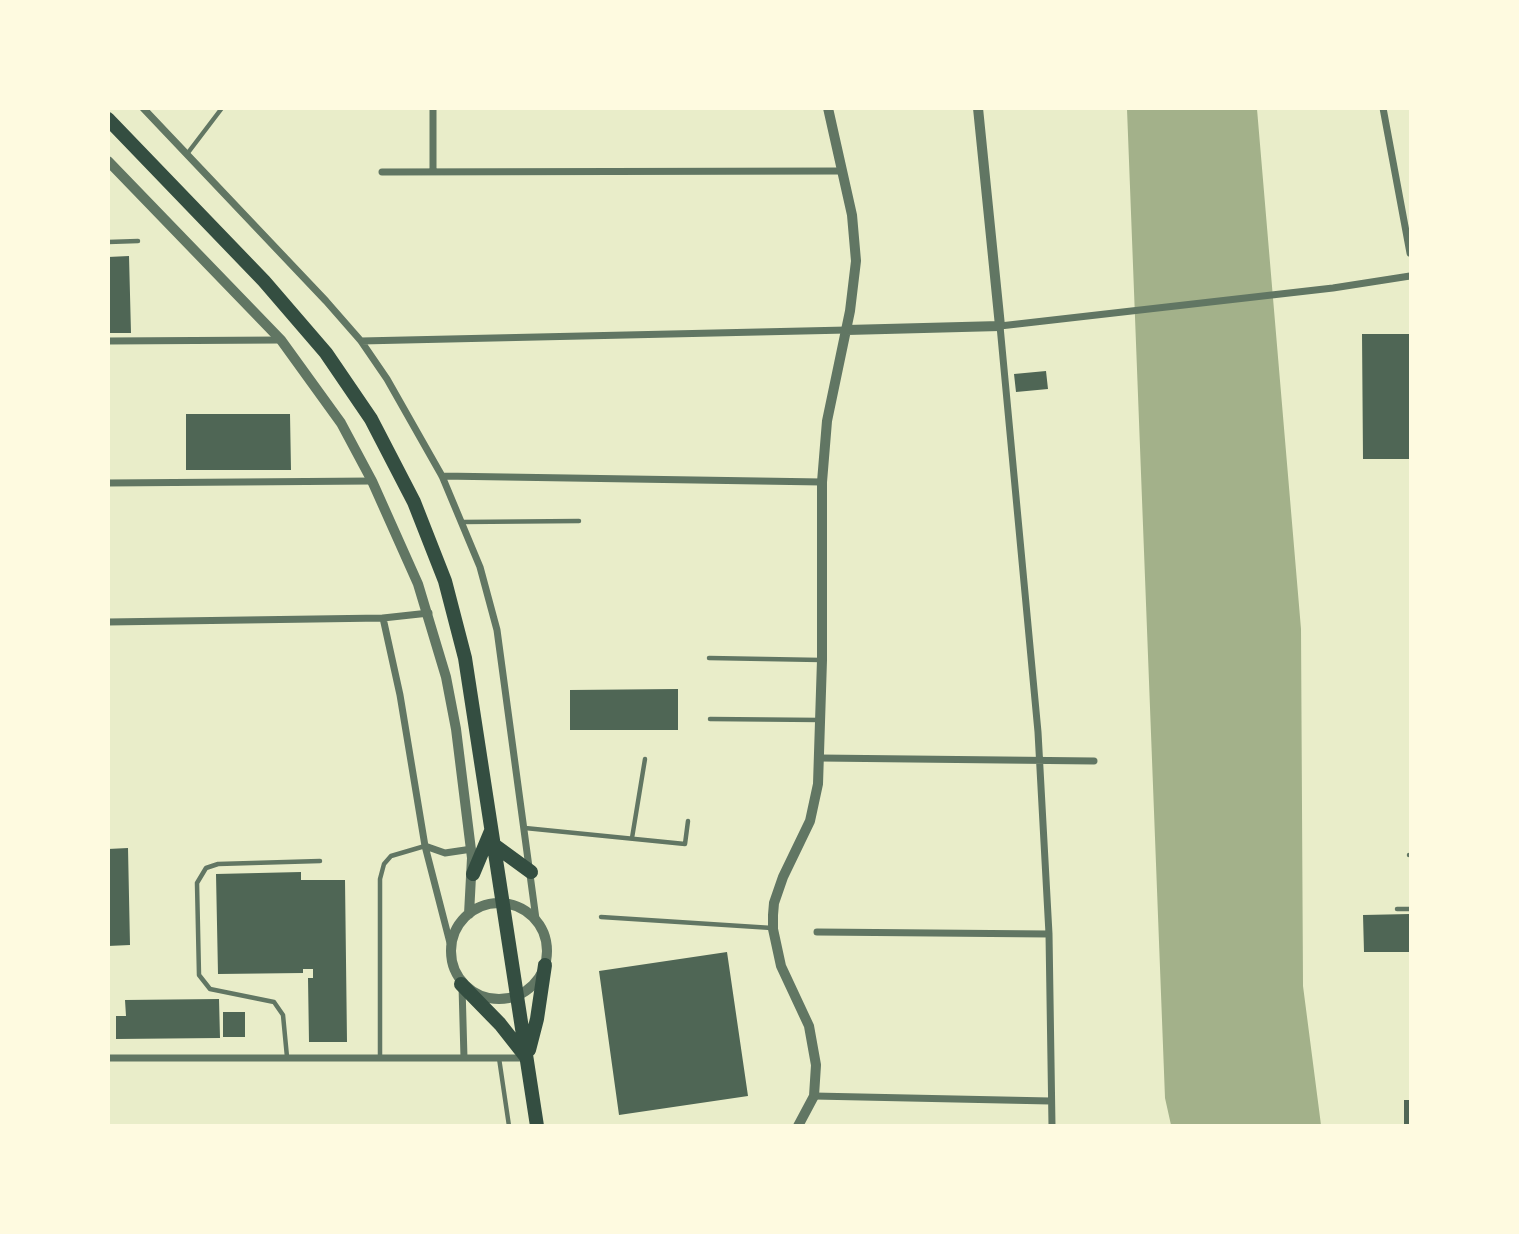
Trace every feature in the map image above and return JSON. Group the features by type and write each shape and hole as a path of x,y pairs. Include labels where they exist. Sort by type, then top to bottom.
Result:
{"highway":[{"path":"108,120 298,319 349,384 394,460 430,542 455,619 473,705 492,830 473,874"},
{"path":"483,847 531,872"},
{"path":"483,847 503,901 537,1125"},
{"path":"527,1058 537,1019 545,965"},
{"path":"461,984 500,1024 527,1058"}],"street":[{"path":"144,108 326,300 360,341 387,379 442,476 480,567 497,630 536,919 547,941 545,965 535,984 517,996 498,1000 478,996 461,984"},
{"path":"433,108 433,172"},
{"path":"798,1125 814,1096 816,1065 809,1026 781,966 773,929 777,892 810,821 815,802 821,720 822,482 827,421 847,330 856,261 852,215 828,108"},
{"path":"978,108 1040,760 1049,934 1052,1125"},
{"path":"1383,108 1410,253"},
{"path":"108,161 281,340 341,423 396,531 429,613 483,847 445,853 425,846"},
{"path":"382,172 842,171"},
{"path":"360,341 1000,326 1333,288 1410,276"},
{"path":"108,341 281,340"},
{"path":"442,476 822,482"},
{"path":"108,483 372,481"},
{"path":"108,622 383,618 429,613"},
{"path":"383,618 400,695 425,846 450,943 451,964 461,984 464,1058"},
{"path":"820,758 1094,761"},
{"path":"469,914 473,874"},
{"path":"450,943 456,929 469,914 487,904 503,901 521,907 536,919"},
{"path":"817,932 1049,934"},
{"path":"108,1058 527,1058"},
{"path":"814,1096 1050,1101"}],"lane":[{"path":"187,155 222,108"},
{"path":"108,242 138,241"},
{"path":"463,522 579,521"},
{"path":"709,658 822,660"},
{"path":"710,719 821,720"},
{"path":"632,838 645,759"},
{"path":"524,828 685,844 688,821"},
{"path":"380,1058 380,879 384,864 391,856 425,846"},
{"path":"288,1058 283,1015 274,1002 210,989 199,975 197,883 206,869 218,864 320,861"},
{"path":"1397,909 1410,909"},
{"path":"601,917 773,929"},
{"path":"499,1058 509,1125"}],"shaded area":[{"path":"1127,109 1257,109 1301,629 1303,986 1321,1125 1171,1125 1165,1098"}],"building":[{"path":"129,256 131,333 108,333 108,257"},
{"path":"1362,334 1410,334 1410,459 1363,459"},
{"path":"1046,371 1048,389 1016,392 1014,374"},
{"path":"186,414 290,414 291,470 186,470"},
{"path":"678,689 678,730 570,730 570,690"},
{"path":"128,848 130,945 108,946 108,849"},
{"path":"301,872 301,880 345,880 347,1042 309,1042 308,978 313,978 313,969 303,969 303,973 218,974 216,874"},
{"path":"1410,914 1410,952 1364,952 1363,915"},
{"path":"727,952 748,1096 619,1115 599,971"},
{"path":"219,999 220,1038 116,1039 116,1016 126,1016 125,1000"},
{"path":"223,1012 245,1012 245,1037 223,1037"},
{"path":"1404,1100 1410,1100 1410,1126 1404,1126"}]}
